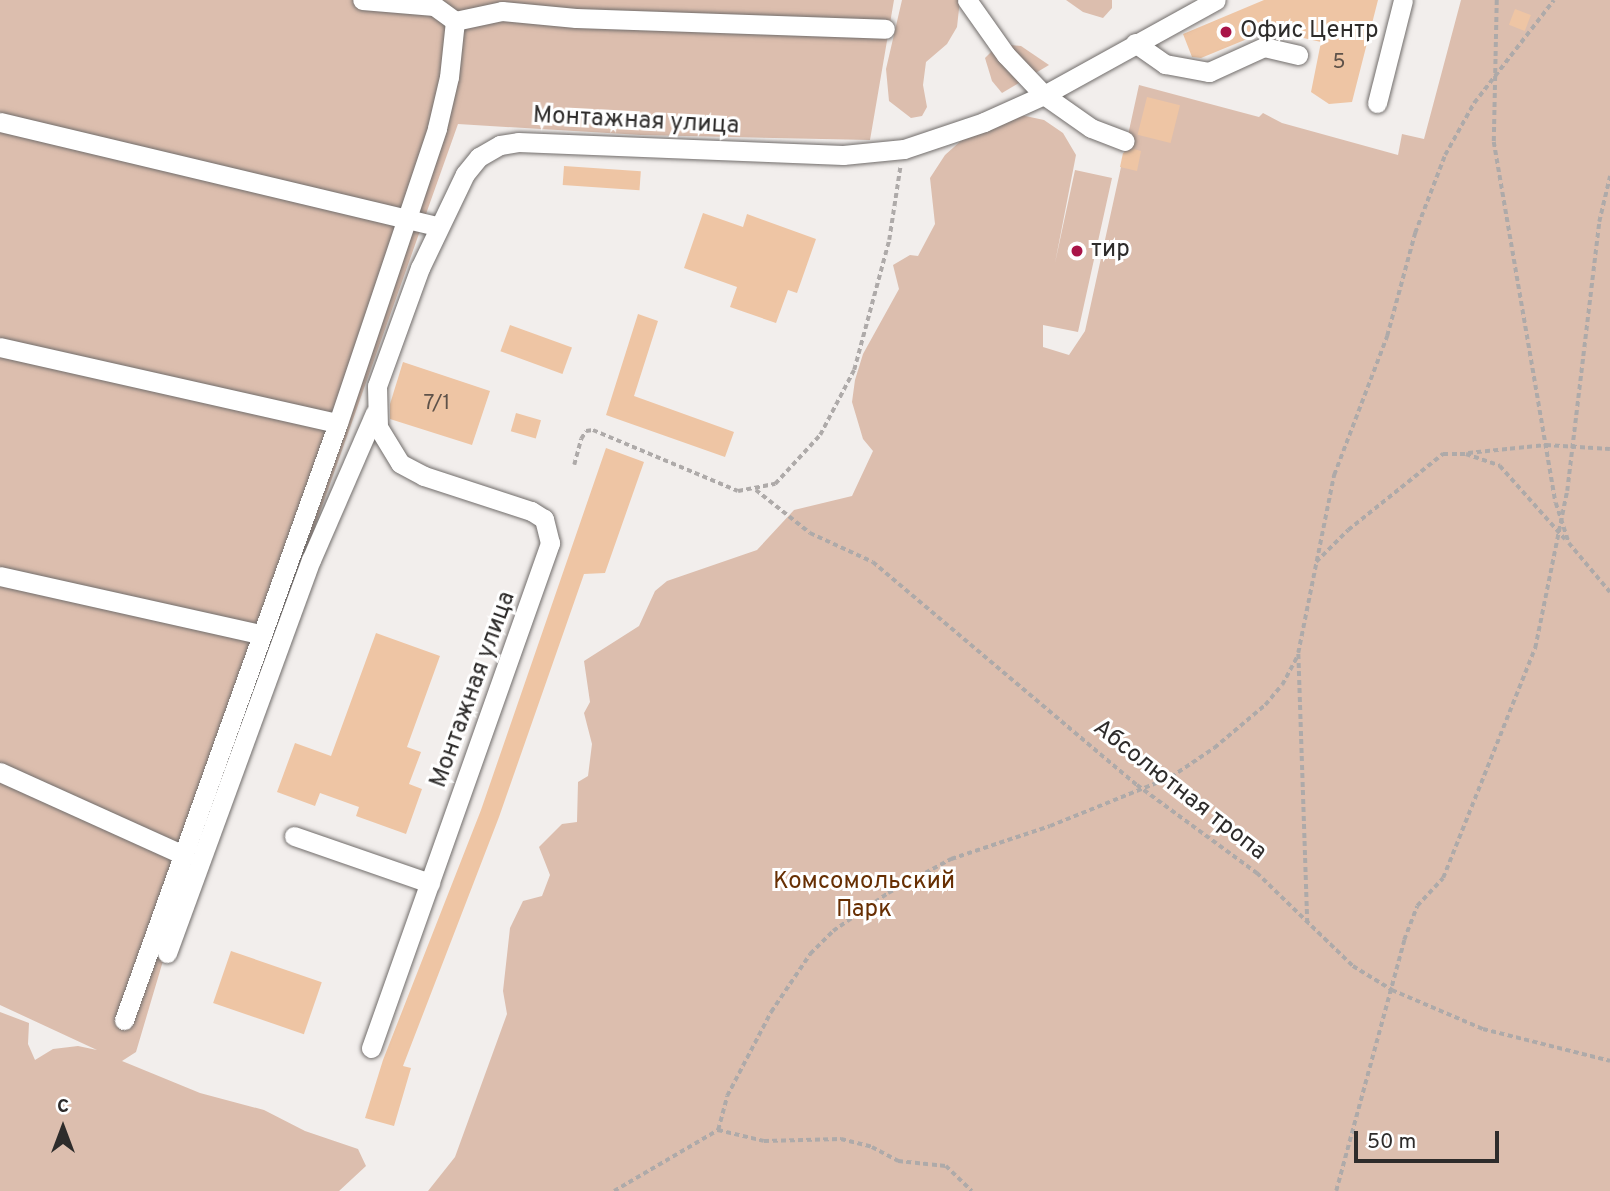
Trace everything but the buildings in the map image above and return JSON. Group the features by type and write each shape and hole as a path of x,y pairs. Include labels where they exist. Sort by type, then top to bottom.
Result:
{"street":[{"path":"362,0 434,6 455,21 502,11 576,18 886,29"},
{"path":"967,0 1006,55 1044,95 1091,128 1125,141"},
{"name":"Монтажная улица","path":"371,1048 545,569 549,531 544,519 531,511 424,477 400,463 377,427 377,386 438,226 479,158 499,145 518,142 843,155 904,149 985,122 1044,95 1216,0"},
{"path":"1377,103 1403,0"},
{"path":"124,1020 184,855 259,634 338,423 408,218 440,115 455,21"},
{"path":"1135,43 1165,64 1209,72 1264,47 1298,55"},
{"path":"0,122 438,226"},
{"path":"0,347 338,423"},
{"path":"167,953 311,560 375,413"},
{"path":"0,576 259,634"},
{"path":"0,772 184,855"},
{"path":"294,836 430,883"}],"path":[{"path":"1497,0 1492,77 1494,142 1505,225 1561,521 1569,543"},
{"path":"1307,923 1298,653 1334,474 1387,336 1426,202 1463,121 1492,77 1554,0"},
{"path":"574,464 581,439 586,431 593,430 709,482 738,491 756,490 775,484 820,435 854,370 889,240 904,149"},
{"path":"1336,1191 1417,906 1443,878 1535,648 1561,521 1573,445 1599,222 1610,176"},
{"path":"1314,565 1424,465 1443,454 1546,445 1610,449"},
{"path":"1466,454 1506,471 1610,593"},
{"name":"Абсолютная тропа","path":"756,490 810,533 873,562 1144,790 1257,873 1333,951 1392,990 1483,1029 1610,1061"},
{"path":"718,1130 727,1096 771,1012 810,954 833,931 888,893 951,859 1144,790 1206,754 1243,725 1283,685 1298,653"},
{"path":"614,1191 718,1130 764,1141 841,1139 872,1147 898,1161 946,1166 971,1191"}],"green space":[{"path":"0,0 894,0 870,140 641,135 458,124 176,917 136,1052 122,1061 200,1093 264,1110 305,1131 358,1149 366,1166 339,1191 0,1191 0,1012 29,1023 28,1044 35,1060 53,1049 78,1046 97,1050 0,1005"},
{"path":"902,0 960,0 957,27 947,44 926,62 923,85 927,107 922,116 911,118 889,101 886,69"},
{"path":"1066,0 1112,0 1112,8 1103,18 1083,12"},
{"name":"Комсомольский Парк","path":"1461,0 1610,0 1610,1191 428,1191 455,1157 507,1014 503,991 510,928 523,901 542,896 550,875 539,847 562,824 577,822 578,782 588,776 592,744 584,713 590,702 584,661 639,626 655,591 667,581 757,550 794,510 852,496 873,451 863,439 852,402 855,380 863,354 899,289 893,265 910,255 918,256 935,224 930,178 945,155 982,122 1006,112 1044,120 1063,133 1076,155 1055,263 1075,170 1112,178 1078,332 1043,325 1043,347 1069,355 1085,331 1139,85 1259,117 1263,113 1282,123 1398,155 1402,134 1424,139"},
{"path":"999,44 1021,46 1049,65 1002,93 992,81 985,58"}],"place":[{"name":"Офис Центр","path":"1226,32"},
{"name":"тир","path":"1077,251"}]}
